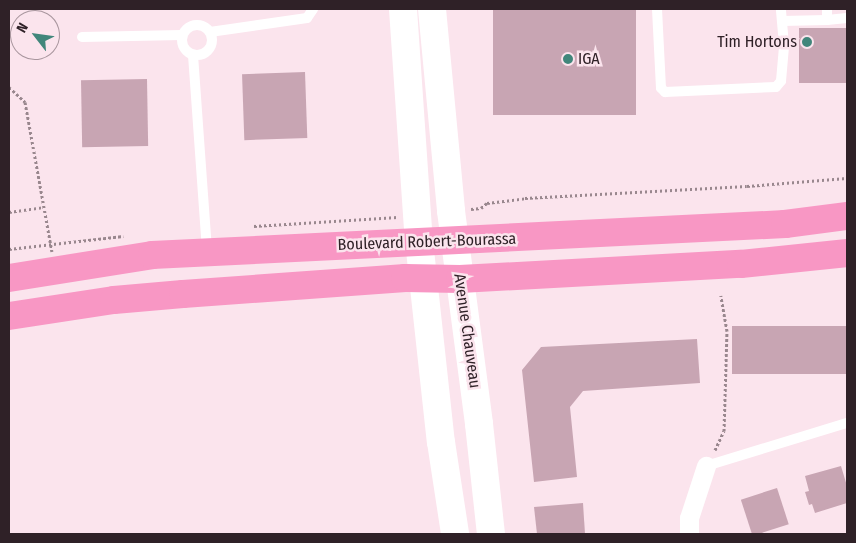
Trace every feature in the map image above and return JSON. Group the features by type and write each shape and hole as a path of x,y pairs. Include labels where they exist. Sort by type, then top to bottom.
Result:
{"highway":[{"name":"Boulevard Robert-Bourassa","path":"9,278 152,255 785,224 847,216"},
{"path":"9,316 114,300 424,279 460,279 741,264 847,253"}],"main road":[{"path":"403,9 420,241 441,442 455,534"},
{"name":"Avenue Chauveau","path":"432,9 460,279 491,534"}],"street":[{"path":"689,534 689,518 706,466"}],"lane":[{"path":"210,32 307,18 313,9"},
{"path":"657,9 661,88 665,92 776,87 781,81 784,45 781,9"},
{"path":"782,22 827,14 847,18"},
{"path":"193,55 207,51 212,42 207,28 197,24 188,27 182,35 182,45 193,55 207,252"},
{"path":"82,37 182,35"},
{"path":"706,466 847,423"}],"path":[{"path":"9,87 25,102 53,260"},
{"path":"481,208 487,203 525,198 746,186 847,178"},
{"path":"9,212 44,207"},
{"path":"706,466 724,431 727,331 721,296"}],"building":[{"name":"IGA","path":"493,9 636,9 636,115 493,115"},
{"path":"799,28 847,28 847,83 799,83"},
{"path":"305,72 307,138 244,140 242,74"},
{"path":"147,79 148,146 82,147 81,80"},
{"path":"732,326 847,326 847,374 732,374"},
{"path":"697,339 700,383 583,391 570,407 577,477 534,482 522,370 541,347"},
{"path":"841,466 847,486 847,503 815,513 812,504 809,505 805,492 809,491 805,476"},
{"path":"777,488 789,524 758,534 752,534 741,500"},
{"path":"583,503 585,534 537,534 534,507"}],"place":[{"name":"Tim Hortons","path":"807,42"},
{"name":"IGA","path":"568,59"}]}
